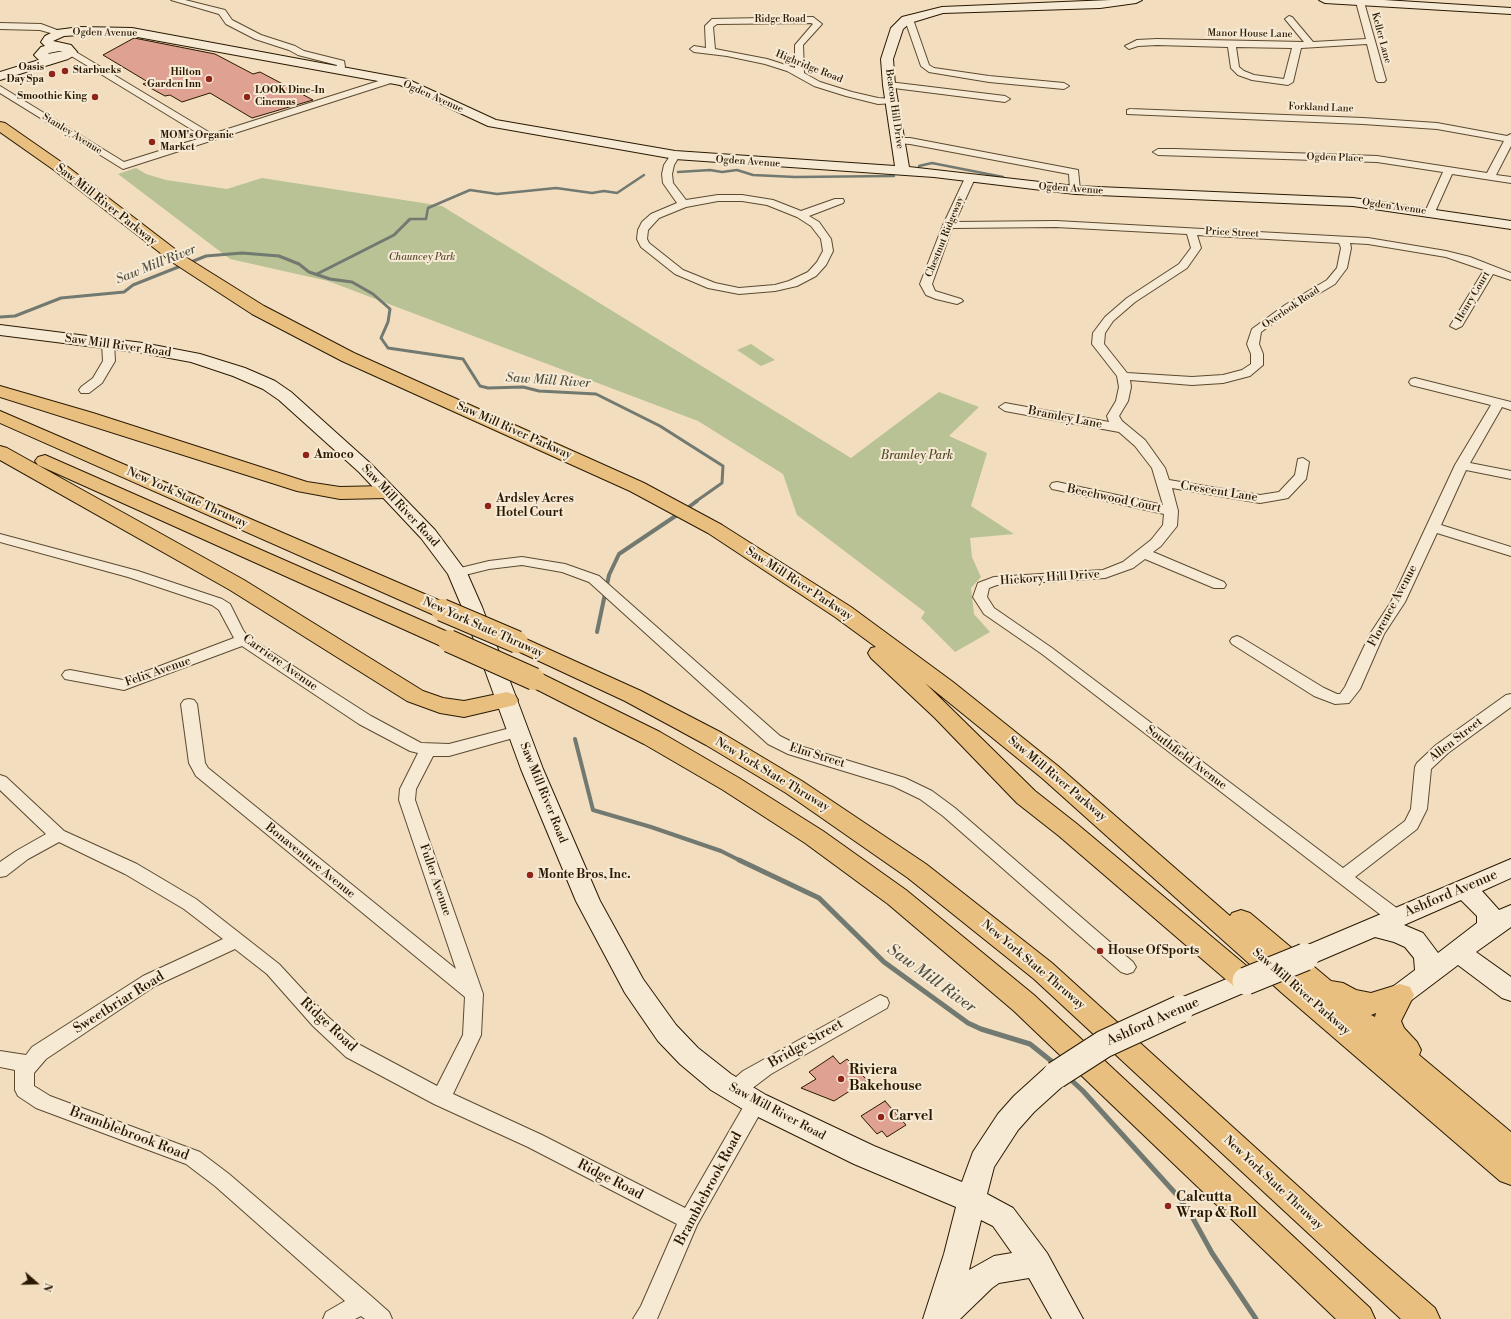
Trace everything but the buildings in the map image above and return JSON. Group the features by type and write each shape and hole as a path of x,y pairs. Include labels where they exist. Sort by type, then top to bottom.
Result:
{"highway":[{"name":"Saw Mill River Parkway","path":"0,112 71,160 183,257"},
{"name":"Saw Mill River Parkway","path":"0,126 258,310 322,344 675,501 767,548 852,604 921,653 1001,714 1099,795 1304,966 1506,1146"},
{"path":"0,391 87,417 304,487 340,492 386,492"},
{"name":"New York State Thruway","path":"0,416 517,642 633,696 721,743 821,804 917,871 999,935 1048,976 1354,1258 1424,1319"},
{"name":"New York State Thruway","path":"0,441 534,679 652,738 731,784 814,837 897,897 1024,1003 1359,1319"},
{"path":"0,452 237,585 415,696 440,705 456,708 472,708 507,700"},
{"name":"Saw Mill River Parkway","path":"702,516 854,620 945,687 1016,743 1088,804 1292,985 1511,1172"},
{"path":"778,569 888,662 943,713 1026,797 1068,830 1239,975"},
{"path":"1068,830 1046,807 1048,800 1060,796 1088,804"},
{"path":"1304,966 1342,996 1357,1002 1371,1004 1400,995"},
{"path":"1400,995 1388,1016 1387,1021 1393,1035 1506,1146"}],"street":[{"path":"175,0 222,12 228,22 258,37 292,48 301,53 341,64 341,67 338,70"},
{"path":"906,20 942,10 1093,6 1136,0"},
{"path":"1325,0 1511,11"},
{"name":"Keller Lane","path":"1360,2 1381,80"},
{"path":"1289,19 1311,45"},
{"name":"Ridge Road","path":"711,50 709,26 715,21 813,20 818,24 799,45 800,75"},
{"path":"906,20 910,22 925,66 932,70 989,79 1064,86"},
{"name":"Beacon Hill Drive","path":"903,171 889,85 887,59 897,28 906,20"},
{"name":"Ogden Avenue","path":"0,26 41,27 62,33 80,31 132,32 391,80 410,86 493,123 675,155 903,171 1075,190 1353,202 1511,225"},
{"path":"62,33 53,36 47,42 62,55"},
{"name":"Manor House Lane","path":"1129,46 1141,42 1232,46 1311,45 1370,41"},
{"path":"1232,46 1235,68 1241,73 1252,77 1288,82 1297,45"},
{"name":"Highridge Road","path":"694,49 711,50 767,62 790,69 816,84 878,101 892,101"},
{"path":"0,71 33,62 42,57 40,55 42,52 62,55 84,61 212,138 391,80"},
{"path":"0,76 26,69 62,55"},
{"path":"889,85 1005,99"},
{"name":"Stanley Avenue","path":"0,89 123,166 212,138"},
{"name":"Forkland Lane","path":"1130,112 1363,121 1436,126 1511,138"},
{"path":"1490,177 1511,138"},
{"path":"899,141 910,141 1074,172 1075,190"},
{"name":"Ogden Place","path":"1158,152 1377,159 1511,180"},
{"path":"675,155 669,165 667,174 668,183 683,204"},
{"path":"1430,212 1449,170"},
{"name":"Chestnut Ridgeway","path":"956,301 930,293 926,284 948,225 970,178"},
{"path":"718,198 742,198 779,205 801,214 815,224 826,239 828,251 822,263 812,274 793,284 775,288 739,291 712,286 679,272 645,246 642,234 646,224 659,213 683,204 718,198"},
{"path":"801,214 839,201"},
{"name":"Price Street","path":"948,225 1056,224 1368,241 1419,249 1466,259 1511,277"},
{"path":"1123,376 1098,344 1099,333 1109,319 1131,300 1183,266 1191,258 1196,248 1191,231"},
{"name":"Overlook Road","path":"1123,376 1192,382 1223,379 1246,373 1257,366 1258,354 1253,344 1256,331 1289,307 1331,282 1342,268 1346,248 1343,239"},
{"name":"Henry Court","path":"1456,326 1490,268"},
{"name":"Saw Mill River Road","path":"0,330 108,343 194,358 231,369 269,385 285,396 365,468 386,492 428,534 457,573 472,607 539,787 588,901 634,986 667,1033 689,1056 721,1082 745,1097 864,1155 972,1200 1003,1217 1037,1263 1068,1319"},
{"path":"85,390 98,380 109,361 108,343"},
{"name":"Hickory Hill Drive","path":"980,597 983,586 994,581 1105,574 1128,565 1156,543 1170,526 1171,511 1164,483 1158,468 1140,443 1116,423 1113,416 1122,401 1126,387 1123,376"},
{"path":"1415,382 1505,404"},
{"name":"Florence Avenue","path":"1236,641 1319,692 1335,699 1344,700 1352,690 1377,634 1398,602 1462,465 1505,404"},
{"name":"Bramley Lane","path":"1005,407 1125,429"},
{"name":"Crescent Lane","path":"1164,483 1260,499 1283,495 1301,476 1303,462"},
{"path":"1462,465 1511,475"},
{"name":"Beechwood Court","path":"1057,486 1171,511"},
{"path":"1432,527 1511,552"},
{"name":"Carriere Avenue","path":"2,541 133,574 217,602 225,607 236,631 244,640 365,720 398,739 428,750"},
{"path":"1144,553 1219,585"},
{"name":"Elm Street","path":"457,573 489,565 522,561 557,566 590,577 602,584 697,673 774,740 794,750 899,782 926,794 949,812 1127,967"},
{"name":"Southfield Avenue","path":"980,597 989,611 1047,651 1396,917"},
{"name":"Felix Avenue","path":"70,675 124,685 244,640"},
{"name":"Allen Street","path":"1343,877 1396,838 1411,825 1419,809 1423,767 1442,749 1510,701"},
{"name":"Bonaventure Avenue","path":"188,704 197,763 202,772 474,994"},
{"path":"428,750 449,750 518,731"},
{"name":"Fuller Avenue","path":"428,750 408,789 407,800 474,994 472,1035 441,1098"},
{"name":"Ridge Road","path":"0,781 58,835 131,870 190,904 273,969 320,1022 353,1051 441,1098 534,1141 689,1220"},
{"path":"0,871 22,855 58,835"},
{"name":"Ashford Avenue","path":"939,1319 959,1254 983,1161 995,1141 1024,1104 1056,1075 1080,1058 1115,1038 1239,975 1304,966 1372,927 1511,868"},
{"path":"1464,888 1489,914 1489,924 1484,932"},
{"path":"1400,995 1484,932 1511,915"},
{"path":"1372,927 1400,933 1414,940 1426,955 1428,974"},
{"name":"Sweetbriar Road","path":"30,1064 39,1053 149,981 236,941"},
{"path":"1458,952 1511,991"},
{"name":"Bridge Street","path":"745,1097 750,1077 880,1003"},
{"path":"0,1059 30,1064"},
{"name":"Bramblebrook Road","path":"30,1064 24,1071 25,1090 43,1102 193,1158 222,1180 381,1319"},
{"name":"Bramblebrook Road","path":"644,1319 649,1313 689,1220 745,1097"},
{"path":"939,1319 981,1278 994,1270 1037,1263"},
{"path":"334,1319 363,1303"}],"green space":[{"name":"Chauncey Park","path":"136,168 146,174 166,180 227,189 262,178 442,206 851,458 939,392 979,407 949,436 987,453 971,506 1014,534 970,538 972,557 981,577 971,588 974,614 990,632 955,652 921,618 925,612 797,515 783,474 698,421 328,281 230,259 118,174"},
{"path":"751,344 775,360 761,366 737,350"}],"waterway":[{"path":"919,166 932,163 1003,177"},
{"path":"678,172 710,170 722,172 737,170 753,175 795,177 894,176"},
{"path":"317,274 394,235 410,219 426,219 428,208 470,190 497,194 556,188 592,193 604,191 617,193 644,175"},
{"name":"Saw Mill River","path":"0,317 15,316 61,298 124,292 133,285 206,256 242,253 279,256 299,264 309,272 330,279 352,282 373,294 390,309 388,322 381,338 388,348 463,359 480,386 488,388 523,387 539,391 596,394 660,426 723,466 722,483 695,502"},
{"name":"Saw Mill River","path":"686,509 697,501"},
{"name":"Saw Mill River","path":"597,632 609,575 619,554 680,513"},
{"name":"Saw Mill River","path":"575,739 593,810 651,827 721,851 739,860"},
{"name":"Saw Mill River","path":"739,860 819,898 884,962 968,1023 981,1029 1030,1044 1055,1064"},
{"name":"Saw Mill River","path":"1068,1077 1083,1091 1176,1194 1190,1213 1212,1253 1256,1319"}],"place":[{"name":"Starbucks","path":"65,71"},
{"name":"Oasis Day Spa","path":"52,74"},
{"name":"Hilton Garden Inn","path":"209,79"},
{"name":"Smoothie King","path":"95,97"},
{"name":"LOOK Dine-In Cinemas","path":"247,97"},
{"name":"MOM's Organic Market","path":"152,142"},
{"name":"Amoco","path":"306,455"},
{"name":"Ardsley Acres Hotel Court","path":"488,506"},
{"name":"Monte Bros, Inc.","path":"530,875"},
{"name":"House Of Sports","path":"1100,951"},
{"name":"Riviera Bakehouse","path":"841,1079"},
{"name":"Carvel","path":"881,1117"},
{"name":"Calcutta Wrap & Roll","path":"1168,1206"}],"park label":[{"name":"Bramley Park","path":"917,456"}]}
